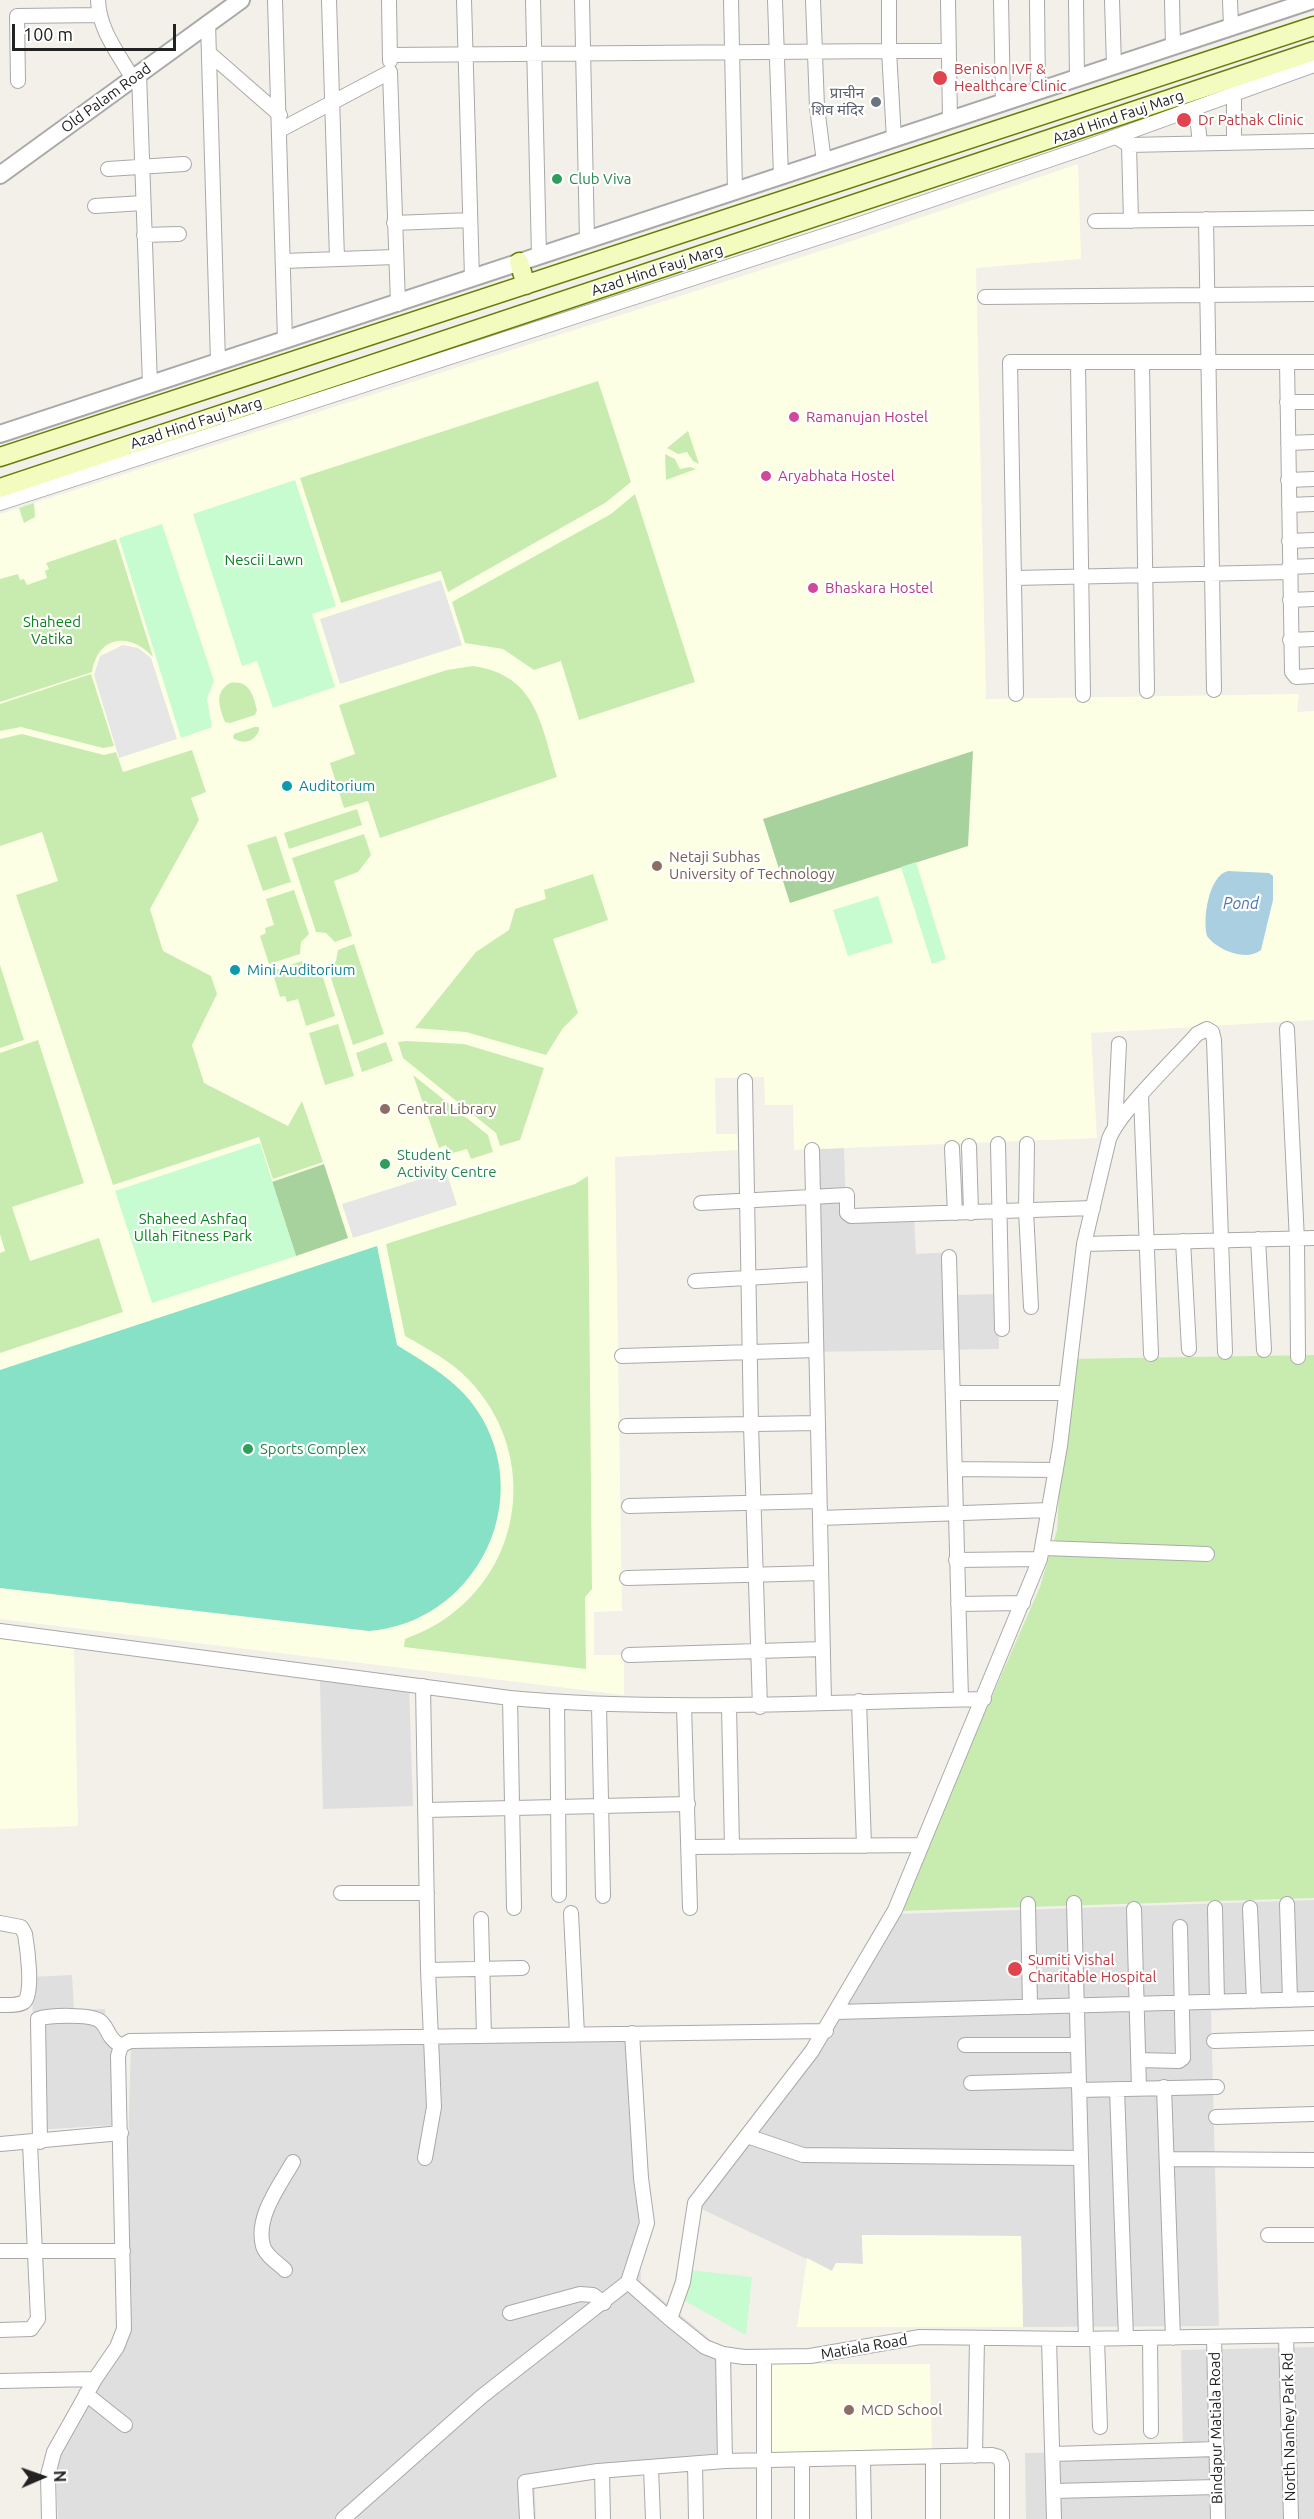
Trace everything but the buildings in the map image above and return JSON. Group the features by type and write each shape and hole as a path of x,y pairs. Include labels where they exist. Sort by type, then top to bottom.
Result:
{"main road":[{"name":"Azad Hind Fauj Marg","path":"0,457 1314,26"},
{"name":"Azad Hind Fauj Marg","path":"3,497 1314,51"},
{"path":"519,262 526,285"}],"street":[{"path":"98,0 99,15 104,30 136,76 142,166 150,385"},
{"name":"Old Palam Road","path":"0,175 242,0"},
{"path":"275,0 285,340"},
{"path":"329,0 330,104 337,259"},
{"path":"389,0 393,223 398,303"},
{"path":"464,0 472,278"},
{"path":"533,0 539,256"},
{"path":"582,0 587,240"},
{"path":"731,0 735,191"},
{"path":"775,0 781,176"},
{"path":"813,0 819,136 824,162"},
{"path":"889,0 889,51 894,139"},
{"path":"948,0 950,120"},
{"path":"1001,0 1003,103"},
{"path":"1037,0 1038,91"},
{"path":"1076,0 1077,78"},
{"path":"1112,0 1114,66"},
{"path":"1172,0 1173,46"},
{"path":"1230,0 1231,27"},
{"path":"0,434 1003,103 1231,27 1291,4 1313,0"},
{"path":"18,81 17,16 99,15"},
{"path":"208,24 218,362"},
{"path":"390,55 948,51"},
{"path":"209,52 280,115"},
{"path":"3,497 854,226 1116,137 1314,65"},
{"path":"280,130 390,72"},
{"path":"1234,93 1234,142"},
{"path":"1196,108 1200,143"},
{"path":"1116,137 1129,145 1314,141"},
{"path":"1129,145 1131,221"},
{"path":"108,169 184,164"},
{"path":"95,206 143,203"},
{"path":"1095,221 1314,218"},
{"path":"1206,219 1214,690"},
{"path":"393,223 470,220"},
{"path":"144,235 179,234"},
{"path":"283,261 395,257"},
{"path":"985,297 1314,294"},
{"path":"1016,694 1008,366 1015,360 1078,364 1314,362"},
{"path":"1287,362 1290,640 1293,676 1314,676"},
{"path":"1142,363 1146,691"},
{"path":"1078,364 1083,695"},
{"path":"1287,402 1314,402"},
{"path":"1288,443 1314,442"},
{"path":"1288,480 1314,479"},
{"path":"1288,505 1314,504"},
{"path":"1289,542 1314,540"},
{"path":"1014,578 1145,577 1314,566"},
{"path":"1290,600 1314,599"},
{"path":"1290,640 1314,639"},
{"path":"670,2319 683,2282 696,2204 826,2031 895,1910 984,1699 1042,1554 1056,1470 1084,1244 1109,1139 1115,1127 1141,1096 1197,1034 1207,1029 1211,1030 1214,1040 1225,1352"},
{"path":"1287,1029 1297,1239 1298,1357"},
{"path":"1115,1127 1119,1044"},
{"path":"745,1081 751,1425 760,1707"},
{"path":"1141,1096 1151,1354"},
{"path":"998,1144 1002,1329"},
{"path":"1027,1144 1026,1211 1031,1307"},
{"path":"969,1146 971,1213"},
{"path":"952,1148 955,1213"},
{"path":"812,1150 824,1702"},
{"path":"701,1203 846,1195 847,1212 850,1216 1093,1208"},
{"path":"1084,1244 1314,1238"},
{"path":"1258,1239 1264,1350"},
{"path":"1183,1241 1189,1349"},
{"path":"949,1257 961,1699"},
{"path":"695,1281 814,1274"},
{"path":"622,1356 816,1350"},
{"path":"953,1394 1066,1393"},
{"path":"626,1426 818,1423"},
{"path":"955,1469 1056,1470"},
{"path":"629,1506 819,1501"},
{"path":"820,1518 1049,1510"},
{"path":"956,1560 1042,1554 1207,1554"},
{"path":"627,1578 821,1573"},
{"path":"958,1604 1023,1603"},
{"path":"0,1631 557,1703 760,1707 824,1702 984,1699"},
{"path":"629,1654 822,1649"},
{"path":"423,1686 428,1970 434,2107 425,2158"},
{"path":"510,1698 514,1908"},
{"path":"860,1701 864,1846"},
{"path":"557,1703 559,1895"},
{"path":"599,1705 603,1896"},
{"path":"684,1706 690,1908"},
{"path":"729,1706 732,1847"},
{"path":"426,1810 688,1804"},
{"path":"689,1847 922,1845"},
{"path":"341,1893 427,1893"},
{"path":"1074,1903 1081,2158 1100,2427"},
{"path":"1028,1904 1030,2007"},
{"path":"1287,1904 1290,2000"},
{"path":"1215,1908 1217,2002"},
{"path":"1250,1908 1254,2001"},
{"path":"1134,1909 1140,2088"},
{"path":"571,1913 577,2034"},
{"path":"481,1919 484,2036"},
{"path":"0,1923 21,1927 25,1934 29,1995 16,2005 0,2005"},
{"path":"1139,2060 1179,2061 1183,2058 1180,1927"},
{"path":"428,1970 522,1968"},
{"path":"836,2012 1314,1999"},
{"path":"0,2330 31,2329 36,2326 35,2142 38,2019 92,2016 102,2022 110,2039 121,2046"},
{"path":"49,2519 48,2475 54,2452 95,2379 117,2347 124,2329 118,2056 121,2046 130,2041 826,2031"},
{"path":"343,2519 481,2397 628,2282 647,2223 638,2142 632,2033"},
{"path":"1214,2042 1314,2038"},
{"path":"965,2045 1078,2045"},
{"path":"971,2084 1079,2085 1117,2089 1217,2087"},
{"path":"1164,2087 1173,2337"},
{"path":"1117,2089 1126,2338"},
{"path":"1216,2117 1314,2114"},
{"path":"0,2144 121,2133"},
{"path":"747,2136 803,2155 1081,2158"},
{"path":"1167,2159 1314,2160"},
{"path":"285,2270 263,2247 262,2234 268,2207 294,2162"},
{"path":"1268,2235 1314,2235"},
{"path":"0,2251 123,2251"},
{"path":"628,2282 705,2347 723,2354 725,2461"},
{"path":"510,2313 580,2294 592,2295 604,2303"},
{"name":"North Nanhey Park Rd","path":"1286,2336 1291,2519"},
{"name":"Matiala Road","path":"723,2354 764,2357 810,2356 852,2351 910,2338 1092,2339 1314,2336"},
{"name":"Bindapur Matiala Road","path":"1214,2337 1218,2519"},
{"path":"975,2457 977,2338"},
{"path":"1150,2338 1151,2431"},
{"path":"1049,2339 1054,2519"},
{"path":"764,2357 764,2519"},
{"path":"0,2381 95,2379"},
{"path":"86,2394 125,2425"},
{"path":"1053,2454 1217,2449"},
{"path":"526,2519 525,2482 602,2471 725,2461 992,2455 1001,2460 1002,2519"},
{"path":"933,2457 933,2519"},
{"path":"863,2459 864,2519"},
{"path":"802,2460 802,2519"},
{"path":"695,2464 696,2519"},
{"path":"651,2467 653,2519"},
{"path":"602,2471 603,2519"},
{"path":"1053,2492 1217,2487"}],"shaded area":[{"name":"Netaji Subhas University of Technology","path":"1078,164 1081,259 976,268 986,699 1299,694 1297,712 1314,711 1314,1020 1091,1033 1097,1138 794,1150 793,1105 765,1105 764,1077 715,1078 716,1134 737,1134 738,1150 615,1157 622,1611 594,1612 594,1655 624,1655 624,1695 0,1619 0,514 858,239"},
{"path":"441,580 462,645 340,684 320,619"},
{"path":"123,645 138,648 151,658 177,739 119,758 94,675 100,656"},
{"path":"844,1148 846,1218 914,1217 916,1254 953,1252 953,1295 998,1294 999,1349 810,1352 806,1149"},
{"path":"446,1171 457,1205 353,1238 342,1204"},
{"path":"0,1639 74,1648 78,1826 0,1829"},
{"path":"320,1681 409,1686 413,1806 323,1809"},
{"path":"1314,1900 1314,2007 1211,2011 1219,2326 1023,2327 1021,2236 862,2235 863,2264 836,2263 832,2271 693,2205 821,2047 897,1914"},
{"path":"72,1975 74,2010 105,2009 105,2033 114,2033 116,2125 35,2130 32,1977"},
{"path":"631,2039 641,2282 719,2347 719,2462 534,2476 536,2519 58,2519 55,2451 123,2325 131,2042"},
{"path":"862,2235 1021,2236 1023,2327 797,2327 807,2258 832,2271 836,2263 863,2264"},
{"path":"1314,2347 1314,2519 1026,2519 1025,2453 1183,2450 1181,2350"},
{"name":"MCD School","path":"769,2364 930,2364 932,2455 767,2457"}],"green space":[{"path":"598,381 631,482 605,503 448,592 441,571 341,603 300,478"},
{"path":"688,431 699,464 693,461 687,452 678,454 667,448"},
{"path":"665,454 675,459 680,469 690,467 696,469 666,480"},
{"name":"Nescii Lawn","path":"295,480 336,606 312,614 335,687 273,708 257,661 242,666 193,514"},
{"path":"635,494 695,682 579,720 561,661 534,670 503,649 465,643 452,602 611,514"},
{"path":"34,503 35,517 24,523 19,508"},
{"path":"162,524 214,681 207,699 212,727 181,738 119,538"},
{"name":"Shaheed Vatika","path":"116,539 153,657 135,644 116,641 108,644 101,651 95,660 92,672 0,702 0,579 18,574 20,580 24,579 27,585 47,578 45,571 49,569 46,563"},
{"path":"473,666 494,671 511,680 523,691 540,721 557,777 380,838 368,801 344,808 330,763 355,754 339,705 447,670"},
{"path":"91,674 114,746 103,748 21,727 0,731 0,704"},
{"path":"230,683 242,684 249,689 257,710 255,715 230,723 225,722 219,700 222,691"},
{"path":"259,727 259,730 252,740 245,742 233,738 234,734"},
{"path":"22,734 104,755 116,752 123,772 192,750 206,792 191,798 199,820 150,909 163,951 211,976 217,994 192,1045 204,1083 288,1126 302,1101 323,1162 273,1179 259,1137 113,1185 16,895 58,881 42,832 0,846 0,739"},
{"path":"973,751 968,846 790,903 763,819"},
{"path":"357,809 362,825 289,849 284,833"},
{"path":"364,834 371,855 358,872 334,881 352,936 335,942 326,933 316,932 292,858"},
{"path":"276,836 291,882 263,891 247,845"},
{"path":"916,862 946,959 932,964 901,867"},
{"path":"593,874 608,920 553,939 578,1013 563,1028 546,1055 466,1032 415,1028 476,952 509,930 515,909 546,899 544,890"},
{"path":"294,890 309,934 301,942 300,954 269,964 260,936 266,933 265,928 274,925 266,899"},
{"path":"878,896 893,942 848,956 833,910"},
{"path":"354,944 384,1034 353,1045 328,969 336,961 338,950"},
{"path":"302,961 309,970 321,971 335,1016 306,1026 298,999 287,1002 285,996 280,997 272,971"},
{"path":"0,965 24,1040 0,1048"},
{"path":"338,1024 354,1076 325,1085 309,1033"},
{"path":"38,1040 84,1183 12,1207 30,1261 99,1238 123,1312 0,1353 0,1253 5,1251 0,1234 0,1053"},
{"path":"386,1042 393,1061 362,1072 356,1053"},
{"path":"398,1042 464,1044 544,1068 520,1140 500,1146 496,1133 403,1058"},
{"path":"413,1075 488,1135 493,1152 471,1159 467,1149 449,1154 446,1145 439,1148"},
{"name":"Shaheed Ashfaq Ullah Fitness Park","path":"260,1143 296,1256 152,1303 115,1191"},
{"path":"324,1164 348,1238 296,1256 272,1182"},
{"path":"588,1176 592,1589 585,1597 586,1669 404,1647 405,1639 449,1616 475,1592 494,1565 507,1534 513,1502 512,1470 505,1438 490,1408 469,1380 447,1361 405,1336 386,1244 575,1184"},
{"name":"Sports Complex","path":"377,1246 397,1345 444,1376 465,1395 482,1418 496,1453 501,1488 496,1523 484,1555 464,1584 437,1607 406,1623 369,1631 0,1588 0,1370"},
{"path":"1314,1355 1314,1898 898,1911 1040,1587 1057,1530 1066,1359"},
{"path":"689,2270 752,2277 746,2335 685,2301"}],"water":[{"name":"Pond","path":"1228,871 1269,873 1273,876 1273,900 1261,950 1248,955 1225,950 1207,936 1208,899 1216,880"}],"place":[{"name":"Benison IVF & Healthcare Clinic","path":"940,78"},
{"name":"प्राचीन शिव मंदिर","path":"876,102"},
{"name":"Dr Pathak Clinic","path":"1184,120"},
{"name":"Club Viva","path":"557,179"},
{"name":"Ramanujan Hostel","path":"794,417"},
{"name":"Aryabhata Hostel","path":"766,476"},
{"name":"Bhaskara Hostel","path":"813,588"},
{"name":"Auditorium","path":"287,786"},
{"name":"Netaji Subhas University of Technology","path":"657,866"},
{"name":"Mini Auditorium","path":"235,970"},
{"name":"Central Library","path":"385,1109"},
{"name":"Student Activity Centre","path":"385,1164"},
{"name":"Sports Complex","path":"248,1449"},
{"name":"Sumiti Vishal Charitable Hospital","path":"1015,1969"},
{"name":"MCD School","path":"849,2410"}]}
